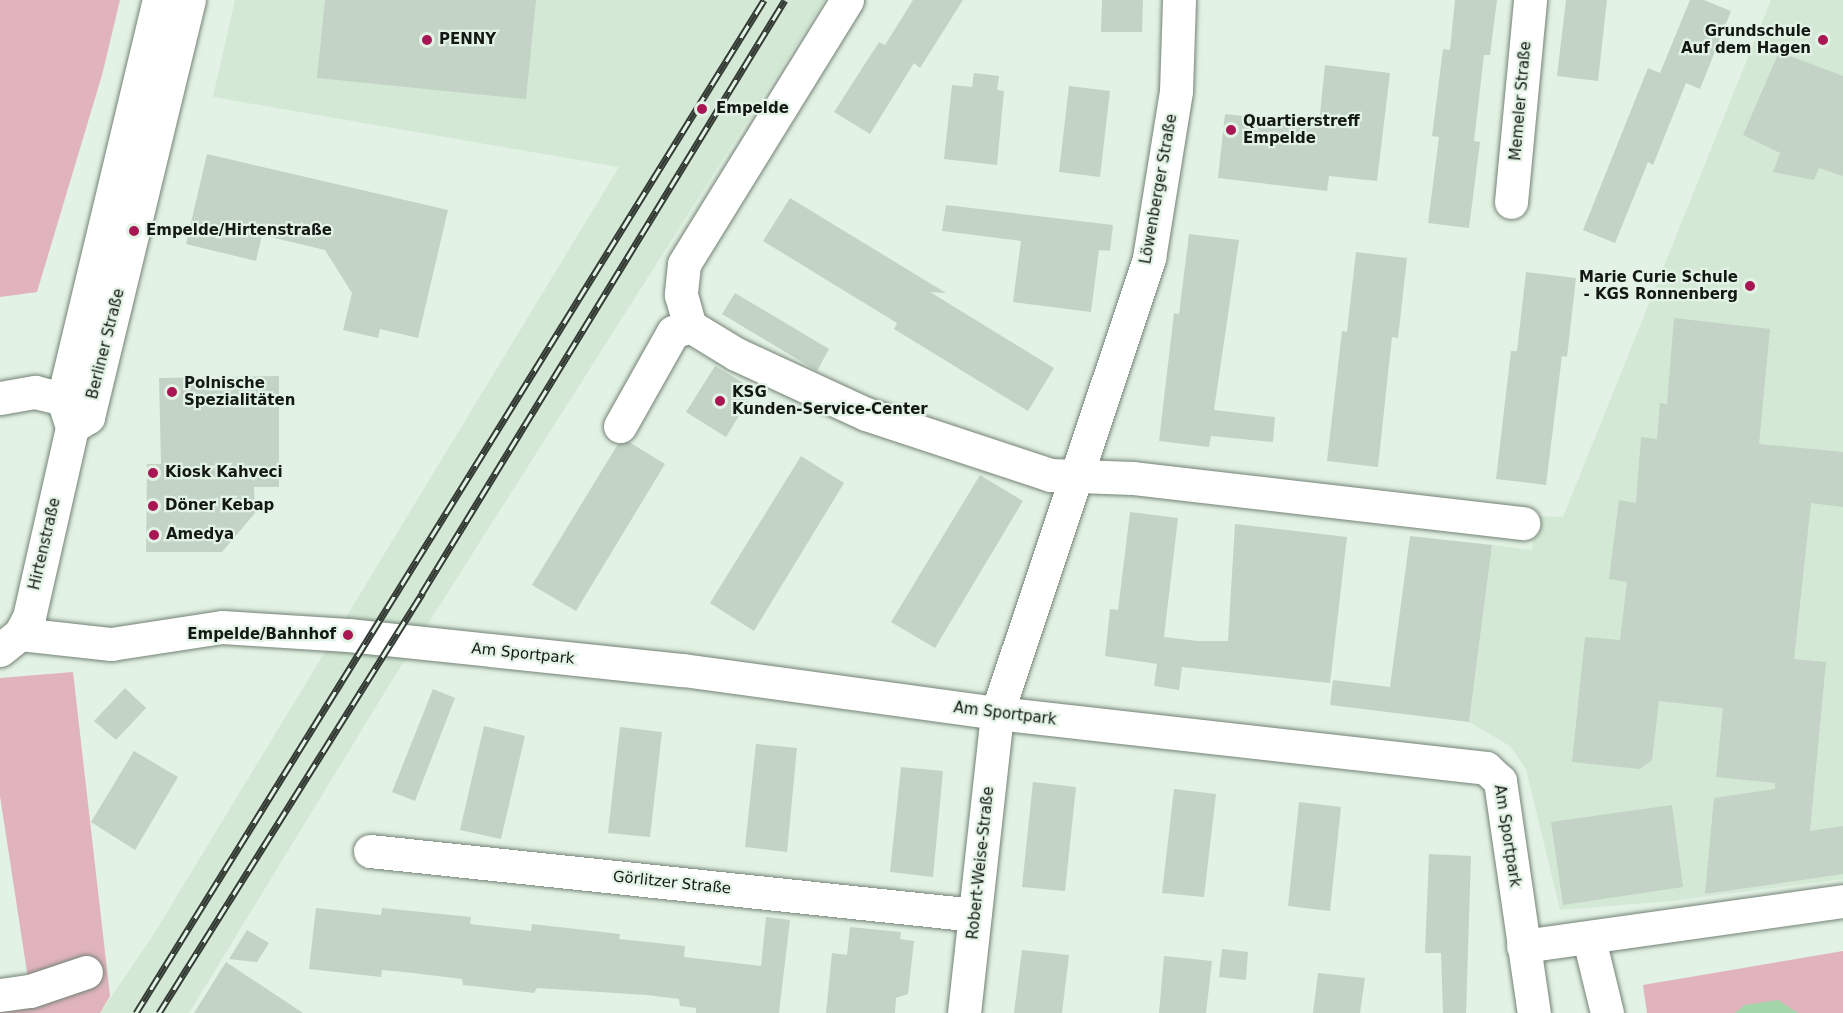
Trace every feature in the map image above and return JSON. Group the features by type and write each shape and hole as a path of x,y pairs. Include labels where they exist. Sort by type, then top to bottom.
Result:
{"street":[{"name":"Berliner Straße","path":"159,0 68,413 88,417 189,0"},
{"path":"847,0 684,264 681,295 690,326 736,354 866,414 980,454 1050,475 1132,478 1523,523"},
{"name":"Löwenberger Straße","path":"997,713 1149,258 1176,90 1179,0"},
{"name":"Memeler Straße","path":"1512,202 1530,0"},
{"path":"620,426 673,332 690,326"},
{"path":"0,398 35,392 68,413"},
{"name":"Hirtenstraße","path":"10,642 29,617 68,413"},
{"name":"Am Sportpark","path":"10,642 111,644 222,627 348,635 683,670 997,713 1486,768 1500,781 1534,1013"},
{"name":"Robert-Weise-Straße","path":"964,1013 997,713"},
{"name":"Görlitzer Straße","path":"370,851 975,915"},
{"path":"1523,946 1589,939 1843,901"},
{"path":"1589,939 1607,1013"},
{"path":"0,995 30,991 86,972"}],"shaded area":[{"path":"0,0 120,0 102,75 37,292 0,297"},
{"path":"235,0 824,0 391,682 189,1013 100,1013 152,937 619,167 213,97"},
{"name":"Marie Curie Schule - KGS Ronnenberg","path":"1771,0 1843,0 1843,879 1672,901 1560,910 1526,769 1510,746 1469,722 1492,545 1532,550 1535,516 1563,517"},
{"path":"73,672 110,996 100,1013 0,1013 0,1003 31,998 0,796 0,678"},
{"path":"1843,951 1843,1013 1647,1013 1643,985"},
{"path":"1778,1000 1798,1013 1735,1013 1745,1005"}],"building":[{"name":"PENNY","path":"325,0 536,0 526,99 317,78"},
{"path":"913,0 963,0 920,68 914,63 870,134 834,112 879,42 885,45"},
{"path":"1102,0 1143,0 1142,32 1101,32"},
{"path":"1455,0 1497,0 1490,55 1484,55 1474,141 1480,142 1469,228 1428,223 1439,137 1432,136 1443,49 1450,50"},
{"path":"1566,0 1607,0 1598,81 1557,76"},
{"path":"1690,0 1704,0 1731,11 1700,89 1686,83 1653,165 1648,162 1615,243 1583,230 1648,68 1660,73"},
{"path":"1779,52 1843,76 1843,176 1819,168 1814,180 1773,172 1780,153 1743,135"},
{"path":"1325,65 1390,73 1377,181 1329,176 1327,191 1218,178 1225,114 1319,124"},
{"path":"974,73 999,76 997,90 1004,91 997,165 944,159 952,85 972,87"},
{"path":"1069,86 1110,91 1100,177 1059,172"},
{"path":"207,154 448,210 418,338 380,329 378,338 343,330 352,293 325,250 262,235 256,261 186,244"},
{"path":"790,198 946,293 930,292 1054,368 1028,411 894,329 897,323 763,241"},
{"path":"946,205 1113,225 1110,251 1099,250 1091,312 1013,302 1021,241 942,231"},
{"path":"1189,234 1239,240 1214,410 1275,417 1273,442 1211,436 1209,447 1159,441 1174,313 1179,314"},
{"path":"1356,252 1407,258 1398,338 1392,337 1378,467 1327,461 1342,331 1347,332"},
{"path":"1526,272 1576,278 1567,357 1562,356 1546,485 1496,479 1511,351 1517,351"},
{"path":"735,293 829,349 817,371 722,314"},
{"path":"1674,318 1770,329 1759,444 1843,452 1843,507 1811,503 1794,659 1826,662 1810,831 1843,826 1843,874 1705,894 1714,798 1775,789 1775,783 1716,777 1723,708 1659,701 1652,760 1640,769 1572,762 1585,637 1620,640 1627,582 1609,579 1619,500 1636,503 1641,437 1657,439 1660,403 1667,404"},
{"name":"KSG Kunden-Service-Center","path":"715,366 755,390 726,437 686,412"},
{"path":"279,376 279,487 254,487 255,513 222,552 146,552 147,464 161,464 159,378"},
{"path":"629,442 665,464 576,611 532,585 618,444"},
{"path":"801,456 844,483 754,631 710,603"},
{"path":"980,475 1023,501 935,648 891,622"},
{"path":"1130,512 1178,518 1164,637 1198,641 1228,641 1235,524 1347,537 1330,683 1182,667 1179,690 1154,686 1157,664 1105,656 1110,609 1118,610"},
{"path":"1410,536 1492,545 1469,722 1330,705 1333,680 1390,687"},
{"path":"125,688 146,708 116,740 94,721"},
{"path":"433,689 455,698 415,801 392,792"},
{"path":"484,726 525,736 501,839 460,830"},
{"path":"620,727 662,732 650,837 608,833"},
{"path":"756,744 797,748 787,852 745,847"},
{"path":"134,751 178,777 135,850 91,822"},
{"path":"901,767 943,771 933,877 890,872"},
{"path":"1033,782 1076,787 1065,891 1022,887"},
{"path":"1174,789 1216,794 1204,897 1162,893"},
{"path":"1299,802 1341,807 1330,911 1288,906"},
{"path":"1672,805 1683,887 1563,905 1551,822"},
{"path":"1429,854 1471,856 1466,1013 1443,1013 1441,953 1425,953"},
{"path":"316,908 381,915 382,908 471,917 470,924 531,931 532,924 620,934 619,939 685,946 684,957 761,966 766,917 790,920 779,1013 696,1013 696,1008 680,1006 679,999 647,995 537,988 534,993 463,985 462,979 413,973 382,970 381,977 309,969"},
{"path":"850,927 901,932 900,939 914,941 908,994 896,998 895,1013 826,1013 832,953 847,955"},
{"path":"247,930 269,943 257,962 229,959"},
{"path":"1222,949 1248,952 1246,980 1219,977"},
{"path":"1022,950 1069,955 1062,1013 1014,1013"},
{"path":"1164,956 1212,961 1206,1013 1159,1013"},
{"path":"226,962 238,970 303,1013 194,1013"},
{"path":"1318,973 1365,978 1360,1013 1313,1013"}],"railway":[{"path":"136,1013 764,0"},
{"path":"159,1013 422,593 785,0"}],"place":[{"name":"PENNY","path":"427,40"},
{"name":"Grundschule Auf dem Hagen","path":"1823,40"},
{"name":"Empelde","path":"702,109"},
{"name":"Quartierstreff Empelde","path":"1231,130"},
{"name":"Empelde/Hirtenstraße","path":"134,231"},
{"name":"Marie Curie Schule - KGS Ronnenberg","path":"1750,286"},
{"name":"Polnische Spezialitäten","path":"172,392"},
{"name":"KSG Kunden-Service-Center","path":"720,401"},
{"name":"Kiosk Kahveci","path":"153,473"},
{"name":"Döner Kebap","path":"153,506"},
{"name":"Amedya","path":"154,535"},
{"name":"Empelde/Bahnhof","path":"348,635"}]}
